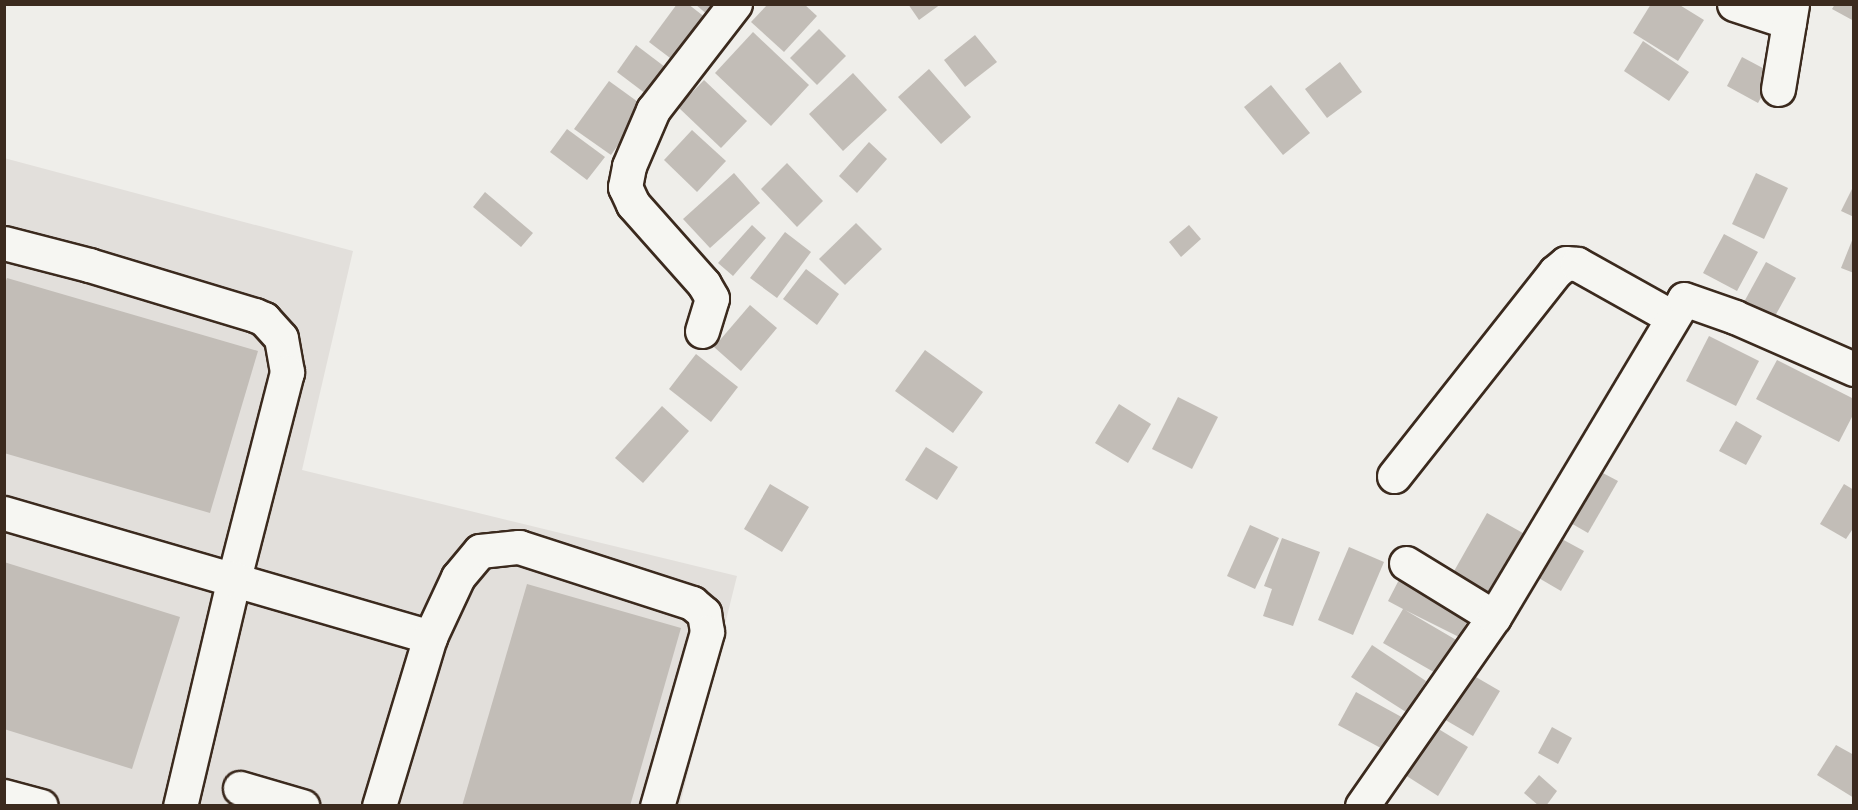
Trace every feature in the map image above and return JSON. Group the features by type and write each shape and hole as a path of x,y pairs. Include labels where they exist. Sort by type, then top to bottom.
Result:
{"street":[{"path":"702,331 712,298 704,284 633,204 626,187 629,166 653,110 735,4"},
{"path":"1734,4 1791,13 1778,89"},
{"path":"4,243 89,265 255,315 264,319 281,338 287,372 234,578 180,806"},
{"path":"1394,476 1556,272 1566,263 1577,264 1588,269 1672,317"},
{"path":"1362,806 1494,617 1684,299 1745,321 1854,369"},
{"path":"4,513 234,578 430,637"},
{"path":"380,806 430,637 458,577 480,550 519,547 692,603 704,613 707,632 657,806"},
{"path":"1406,563 1494,617"},
{"path":"240,788 302,806"},
{"path":"4,796 41,806"}],"shaded area":[{"path":"4,158 353,251 302,470 737,576 680,805 5,805"}],"building":[{"path":"677,4 688,4 706,18 674,61 649,42"},
{"path":"695,4 719,4 709,16"},
{"path":"768,4 804,4 817,16 784,52 751,22"},
{"path":"908,4 941,4 919,20"},
{"path":"1651,4 1678,4 1704,20 1678,61 1633,33"},
{"path":"1835,4 1854,4 1854,21 1832,9"},
{"path":"819,29 846,56 817,85 790,58"},
{"path":"753,32 809,85 771,126 715,73"},
{"path":"975,35 997,62 965,87 944,60"},
{"path":"1643,41 1689,72 1669,101 1624,71"},
{"path":"636,45 669,70 650,97 617,72"},
{"path":"1742,57 1774,74 1758,103 1727,86"},
{"path":"1340,62 1362,92 1327,118 1305,89"},
{"path":"929,69 971,117 941,144 898,97"},
{"path":"853,73 887,110 843,151 809,114"},
{"path":"704,80 747,121 721,148 678,107"},
{"path":"609,81 645,107 611,155 574,129"},
{"path":"1271,85 1310,133 1283,155 1244,107"},
{"path":"567,129 605,157 587,180 550,152"},
{"path":"692,130 726,161 697,192 664,160"},
{"path":"869,142 887,159 857,193 839,176"},
{"path":"787,163 823,201 797,227 761,189"},
{"path":"734,173 760,203 710,248 683,219"},
{"path":"1756,173 1788,188 1764,239 1732,224"},
{"path":"1854,185 1854,217 1841,211"},
{"path":"485,192 533,233 521,247 473,207"},
{"path":"856,223 882,249 845,285 819,259"},
{"path":"752,225 766,238 733,276 718,263"},
{"path":"1189,225 1201,239 1181,257 1169,242"},
{"path":"785,232 811,252 777,298 750,278"},
{"path":"1724,234 1758,252 1737,291 1703,273"},
{"path":"1854,238 1854,273 1841,268"},
{"path":"1766,262 1796,278 1774,318 1744,302"},
{"path":"806,269 839,294 817,325 783,299"},
{"path":"7,278 258,351 210,513 4,453 4,286"},
{"path":"750,305 777,328 741,371 714,347"},
{"path":"1709,336 1759,361 1736,406 1686,381"},
{"path":"925,350 983,392 953,433 895,391"},
{"path":"696,354 738,387 711,422 669,389"},
{"path":"1777,360 1854,399 1854,413 1839,442 1756,399"},
{"path":"1178,397 1218,417 1192,469 1152,449"},
{"path":"1119,404 1151,424 1128,463 1095,443"},
{"path":"662,406 689,431 643,483 615,458"},
{"path":"1736,421 1762,436 1746,465 1719,451"},
{"path":"926,447 958,467 937,500 905,480"},
{"path":"1599,471 1618,481 1588,533 1569,522"},
{"path":"770,484 809,507 782,552 744,529"},
{"path":"1844,484 1854,490 1854,527 1846,539 1820,524"},
{"path":"1487,513 1532,538 1494,605 1449,580"},
{"path":"1250,525 1279,538 1255,589 1227,576"},
{"path":"1282,538 1320,552 1293,626 1263,616 1272,589 1264,586"},
{"path":"1560,538 1584,551 1561,591 1537,577"},
{"path":"1349,547 1384,562 1353,635 1318,620"},
{"path":"4,562 180,617 132,769 4,729"},
{"path":"1403,572 1474,608 1459,637 1405,610 1458,641 1439,675 1383,643 1403,609 1388,601"},
{"path":"527,584 681,628 630,806 462,806"},
{"path":"1372,645 1426,681 1406,712 1351,677"},
{"path":"1469,673 1500,691 1473,736 1442,718"},
{"path":"1356,692 1407,720 1390,753 1338,725"},
{"path":"1432,725 1468,747 1438,796 1402,773"},
{"path":"1552,727 1572,738 1558,764 1538,753"},
{"path":"1836,745 1854,755 1854,798 1817,775"},
{"path":"1539,775 1557,791 1546,806 1539,806 1524,793"}]}
